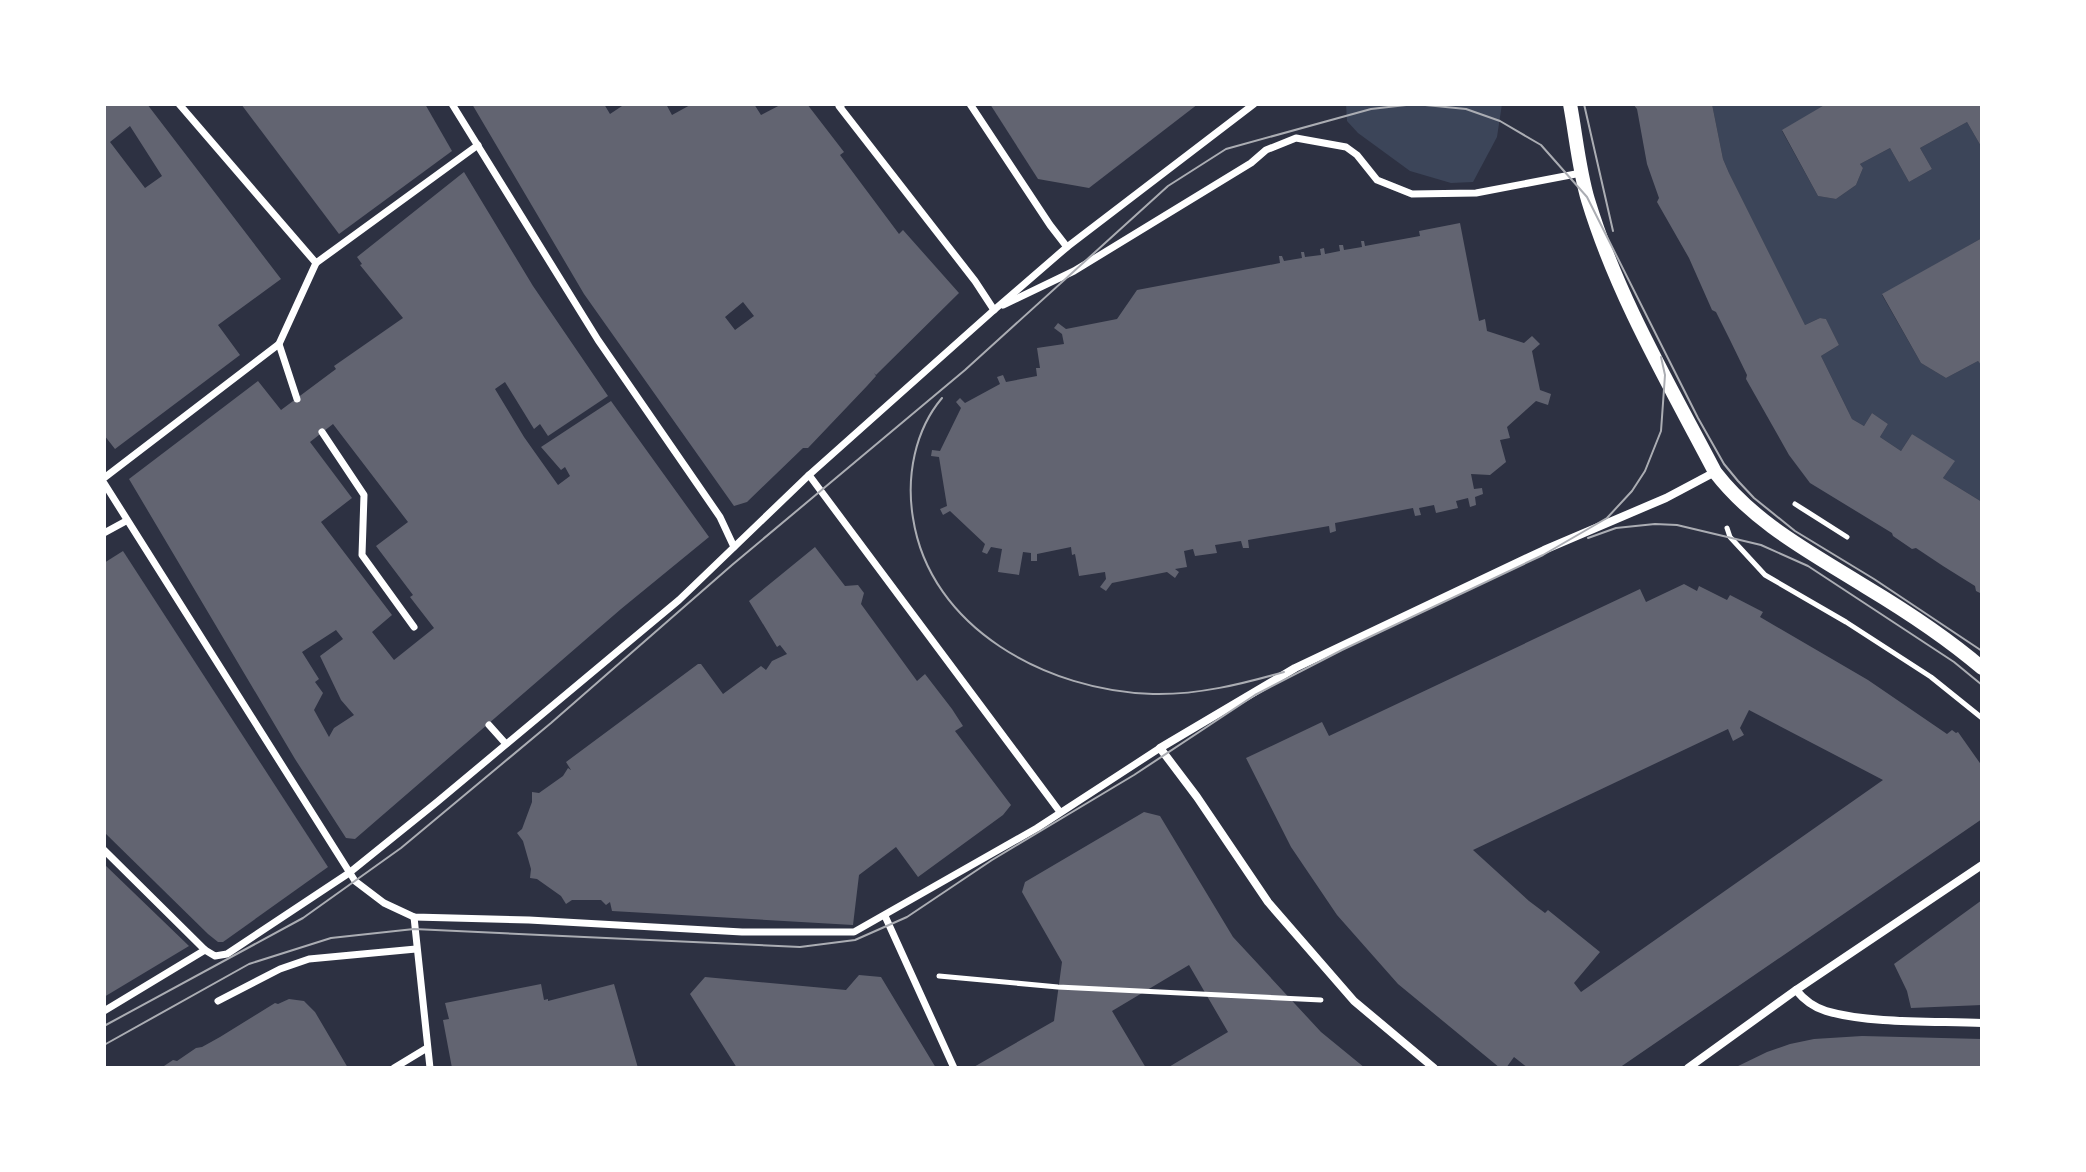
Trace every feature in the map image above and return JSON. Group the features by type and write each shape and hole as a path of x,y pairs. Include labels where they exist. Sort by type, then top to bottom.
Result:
{"street":[{"path":"179,104 316,263"},
{"path":"452,104 598,340 720,517 734,547"},
{"path":"842,104 839,106 975,281 994,310"},
{"path":"970,104 1067,247"},
{"path":"104,850 205,950 215,956 227,954 349,873 506,744 679,600 809,475 1067,247 1254,104"},
{"path":"1570,104 1587,197 1608,258 1636,320 1715,472 1732,495 1769,525 1804,550 1869,588 1982,668"},
{"path":"994,310 1074,271 1251,163 1266,150 1296,138 1346,147 1357,155 1377,180 1412,194 1476,193 1583,173"},
{"path":"478,145 316,263 279,344 104,481 126,521 349,873 384,903 414,917 742,932 854,932 1037,828 1160,748 1295,668 1544,550 1666,498 1715,472"},
{"path":"279,344 297,399"},
{"path":"322,432 364,495 362,555 414,627"},
{"path":"809,475 1060,812"},
{"path":"104,533 126,521"},
{"path":"489,725 506,744"},
{"path":"1160,748 1268,902 1354,1001 1434,1068"},
{"path":"1688,1068 1796,990 1982,865"},
{"path":"885,916 954,1068"},
{"path":"414,917 430,1068"},
{"path":"218,1001 280,969 309,959 416,949"},
{"path":"104,1011 205,950"},
{"path":"1796,990 1806,1002 1826,1011 1879,1019 1982,1023"},
{"path":"394,1068 427,1048"}],"path":[{"path":"1715,472 1730,537 1765,575 1931,677 1982,718"},
{"path":"911,973 1058,987 1354,1001"}],"shaded area":[{"path":"1346,104 1502,104 1497,137 1473,182 1451,183 1410,171 1358,133 1347,121"},
{"path":"1712,104 1826,104 1782,131 1818,196 1836,199 1856,185 1863,168 1860,164 1890,148 1909,182 1932,169 1920,148 1967,122 1982,148 1982,238 1882,295 1921,363 1946,378 1978,361 1982,365 1982,502 1943,478 1954,462 1912,434 1901,451 1880,437 1888,424 1872,413 1864,426 1852,419 1821,356 1839,345 1826,319 1820,318 1805,325 1723,159"}],"building":[{"path":"104,104 147,104 281,279 218,325 240,355 115,449 104,435","holes":["130,126 162,176 145,188 110,142"]},
{"path":"241,104 425,104 452,151 339,234"},
{"path":"472,104 604,104 610,114 625,104 666,104 672,115 692,104 754,104 761,115 782,104 807,104 844,152 840,155 899,234 903,230 959,293 876,375 874,373 876,376 808,448 803,448 747,502 734,506 584,294","holes":["743,302 754,316 735,330 725,317"]},
{"path":"990,104 1198,104 1089,188 1038,179"},
{"path":"1633,104 1712,104 1723,159 1805,325 1820,318 1826,319 1839,345 1821,356 1852,419 1864,426 1872,413 1888,424 1880,437 1901,451 1912,434 1955,461 1943,478 1982,502 1982,594 1976,591 1975,586 1810,483 1789,455 1746,379 1747,375 1716,312 1712,310 1689,258 1657,202 1659,198 1647,164 1637,109"},
{"path":"1826,104 1982,104 1982,148 1967,122 1920,148 1932,169 1909,182 1890,148 1860,164 1863,168 1856,185 1836,199 1818,196 1782,130"},
{"path":"464,172 533,286 608,396 548,436 540,424 534,429 505,382 495,389 524,437 558,485 570,476 565,467 561,470 541,447 611,401 709,537 355,839 346,838 295,759 129,479 258,381 281,410 336,369 334,366 403,318 360,265 357,257","holes":["333,424 408,522 376,546 434,628 394,660 372,632 392,615 321,522 352,498 310,442","336,630 343,639 320,656 341,700 354,715 334,728 329,737 314,710 323,693 315,682 319,679 302,652"]},
{"path":"1460,223 1479,321 1485,319 1487,331 1524,343 1532,336 1540,344 1532,351 1540,390 1551,394 1548,405 1536,401 1507,427 1510,438 1500,440 1506,462 1490,475 1471,474 1474,489 1482,488 1483,494 1475,497 1476,505 1470,507 1468,498 1456,501 1458,508 1436,513 1434,505 1419,508 1421,515 1415,516 1413,508 1335,523 1336,531 1330,533 1329,526 1248,540 1249,548 1243,548 1241,541 1215,545 1217,553 1195,556 1193,549 1184,551 1187,567 1175,569 1179,572 1175,578 1167,572 1112,583 1106,591 1100,587 1106,579 1105,572 1079,576 1071,547 1037,554 1037,561 1031,561 1031,553 1023,552 1019,575 998,572 1002,549 991,547 987,554 982,552 985,544 950,511 943,515 940,509 947,506 939,457 931,456 932,450 940,451 961,408 956,402 960,398 965,403 1000,384 997,377 1003,375 1006,382 1037,376 1036,368 1040,368 1037,348 1064,344 1062,334 1054,328 1058,323 1066,329 1117,319 1137,290 1280,263 1279,256 1284,261 1302,258 1301,252 1305,257 1321,255 1320,249 1324,248 1325,254 1340,251 1339,245 1343,245 1344,250 1362,247 1361,241 1365,246 1420,236 1419,231"},
{"path":"1982,238 1982,366 1978,361 1946,378 1921,363 1882,294"},
{"path":"815,547 845,586 858,585 864,593 861,604 917,681 925,674 952,709 963,726 955,731 1011,805 1003,815 918,877 896,847 859,875 853,925 612,911 610,902 606,905 601,900 572,900 566,904 561,896 537,879 530,878 531,869 523,841 517,833 522,829 532,802 532,792 539,793 563,776 568,768 571,770 566,762 698,664 723,694 761,666 766,670 772,661 787,654 780,645 777,647 749,601"},
{"path":"123,551 328,867 223,942 208,934 104,832 104,563"},
{"path":"1684,584 1697,591 1699,586 1727,600 1730,595 1763,612 1760,617 1868,680 1947,734 1952,730 1958,732 1982,766 1982,819 1619,1068 1528,1068 1514,1057 1506,1068 1500,1068 1398,984 1337,915 1291,847 1246,758 1322,722 1329,736 1640,589 1646,602","holes":["1749,710 1883,780 1581,992 1574,983 1600,952 1548,910 1545,913 1529,901 1473,850 1728,729 1733,741 1744,735 1740,728"]},
{"path":"1144,812 1160,816 1233,937 1321,1032 1365,1068 1167,1068 1228,1032 1189,965 1112,1011 1146,1068 972,1068 1054,1021 1062,962 1022,892 1025,882"},
{"path":"104,864 189,946 104,997"},
{"path":"1982,900 1982,1005 1911,1008 1894,964"},
{"path":"859,975 881,977 936,1068 737,1068 690,994 705,977 846,990"},
{"path":"541,984 544,1000 548,1001 614,984 638,1068 452,1068 443,1020 449,1019 445,1003"},
{"path":"289,999 304,1001 315,1012 348,1068 161,1068 275,1003"},
{"path":"1862,1036 1982,1039 1982,1068 1734,1068 1790,1044"}],"tram line":[{"path":"104,1026 303,918 401,848 965,370 1168,186 1226,149 1371,109 1415,104 1466,109 1500,121 1541,145 1587,197 1698,418 1724,464 1738,481 1795,531 1982,651"},
{"path":"1584,104 1613,231"},
{"path":"104,1045 249,964 331,938 414,929 800,947 855,940 907,917 1255,695 1342,650 1543,555 1607,518 1632,491 1645,471 1661,431 1665,375 1661,357"},
{"path":"942,398 919,439 912,470 911,502 924,557 943,592 969,622 1000,646 1035,666 1074,681 1113,690 1187,693 1284,672"},
{"path":"1588,538 1616,528 1655,524 1677,525 1761,545 1808,566 1954,662 1982,685"}]}
